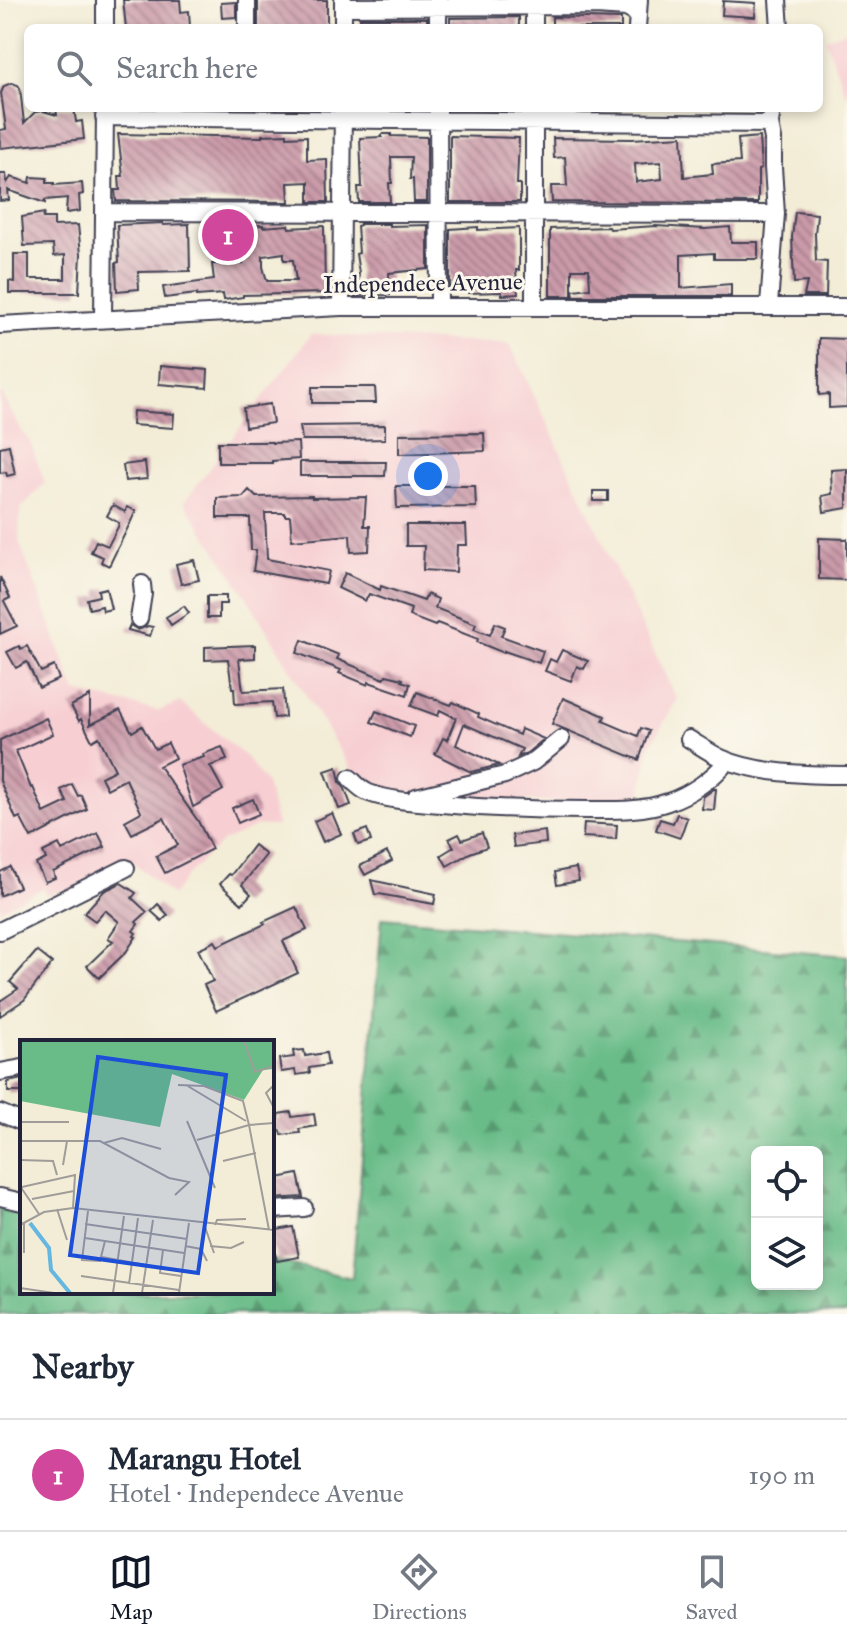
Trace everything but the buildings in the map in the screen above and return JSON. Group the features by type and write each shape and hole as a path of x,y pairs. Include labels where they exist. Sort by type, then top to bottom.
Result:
{"street":[{"path":"105,0 105,24"},
{"path":"247,0 247,24"},
{"path":"778,0 780,24"},
{"path":"343,24 343,3 534,3 626,8 638,14"},
{"path":"438,3 438,24"},
{"path":"534,3 534,24"},
{"path":"103,319 104,113 771,116 776,214 769,305"},
{"path":"341,307 343,114"},
{"path":"438,114 439,306"},
{"path":"534,115 534,305"},
{"path":"104,212 776,214"},
{"name":"Independece Avenue","path":"1,323 341,307 847,307"},
{"path":"139,619 142,584"},
{"path":"405,800 505,775 533,762 561,739"},
{"path":"689,739 727,761 789,773 847,775"},
{"path":"350,778 366,792 405,800 492,809 619,810 667,802 692,790 727,761"},
{"path":"0,931 126,868"},
{"path":"0,1072 20,1068"},
{"path":"0,1113 20,1121"},
{"path":"0,1197 20,1202"},
{"path":"274,1210 304,1208"}],"shaded area":[{"path":"847,31 847,98 825,39"},
{"path":"311,334 510,344 677,700 649,748 640,803 369,799 243,591 184,502"},
{"path":"0,391 31,444 45,483 20,509 19,541 76,692 159,711 180,702 246,757 266,783 277,826 257,826 222,842 189,873 172,896 131,860 69,890 47,895 43,888 0,910"}],"green space":[{"path":"382,918 847,956 847,1314 0,1314 0,1200 20,1205 20,1294 274,1294 274,1260 352,1278"}],"place":[{"name":"Marangu Hotel","path":"228,235"}]}
